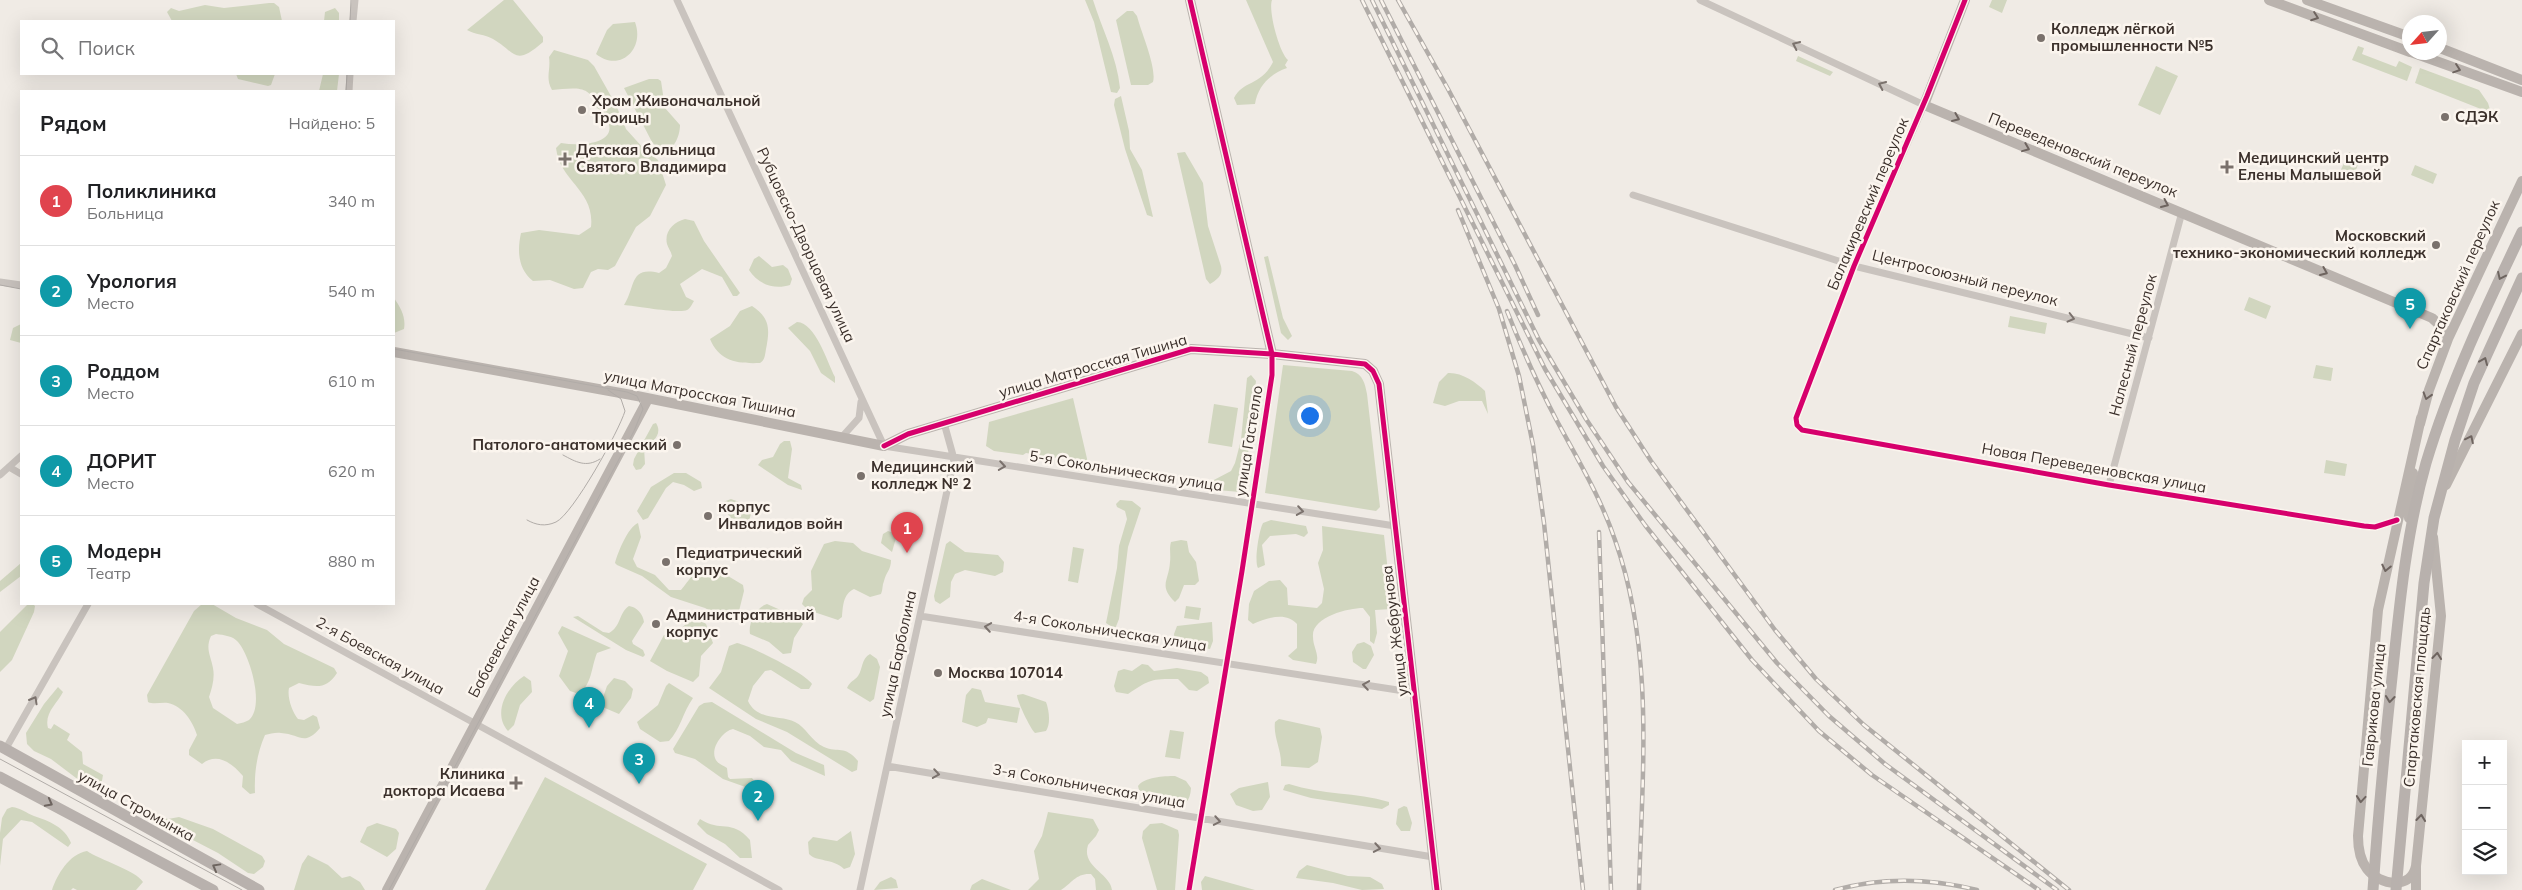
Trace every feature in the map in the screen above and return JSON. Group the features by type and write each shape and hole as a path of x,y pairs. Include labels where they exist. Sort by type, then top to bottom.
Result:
{"main road":[{"path":"2440,424 2483,314 2522,232"},
{"name":"Спартаковская площадь","path":"2432,528 2455,440 2474,383 2522,278"},
{"name":"Гаврикова улица","path":"2372,890 2402,581 2412,523 2426,463 2440,424"},
{"path":"2394,888 2424,583 2432,528"},
{"name":"улица Стромынка","path":"3,748 259,890"},
{"path":"0,776 213,890"}],"street":[{"path":"353,20 355,0"},
{"name":"Рубцовско-Дворцовая улица","path":"678,0 884,446"},
{"name":"улица Гастелло","path":"1189,890 1272,375 1272,354 1190,0"},
{"name":"Переведеновский переулок","path":"1700,0 1924,105 2432,318 2446,331 2448,339"},
{"name":"Балакиревский переулок","path":"1796,418 1854,266 1924,105 1966,0"},
{"path":"2269,0 2402,49"},
{"path":"2307,0 2402,34"},
{"path":"2447,51 2522,80"},
{"path":"2432,60 2522,92"},
{"path":"349,90 350,75"},
{"name":"Спартаковский переулок","path":"2402,581 2412,482 2421,418 2448,339 2521,183"},
{"name":"Центросоюзный переулок","path":"1633,195 1854,266 2150,338"},
{"name":"Налесный переулок","path":"2109,485 2150,338 2182,212"},
{"path":"0,282 20,286"},
{"path":"2439,497 2522,334"},
{"name":"улица Матросская Тишина","path":"395,352 648,399 884,446 908,434 1184,350 1204,349 1353,361 1365,364 1373,371"},
{"name":"улица Жебрунова","path":"1373,371 1378,384 1437,890"},
{"path":"841,438 859,418 862,409 861,397"},
{"name":"Бабаевская улица","path":"387,890 648,399"},
{"name":"Новая Переведеновская улица","path":"1796,418 1797,425 1802,430 2109,485 2364,526 2375,527 2398,515"},
{"path":"2416,866 2410,879 2397,884 2394,888 2375,877 2364,865 2358,836 2378,610 2421,418"},
{"name":"улица Барболина","path":"860,890 954,458 944,424"},
{"path":"2398,515 2440,424"},
{"name":"5-я Сокольническая улица","path":"884,446 1395,526"},
{"path":"0,475 20,457"},
{"path":"9,467 20,473"},
{"name":"Спартаковская площадь","path":"2416,890 2416,866 2441,616 2432,528"},
{"path":"3,748 87,605"},
{"name":"2-я Боевская улица","path":"259,605 780,890"},
{"name":"4-я Сокольническая улица","path":"920,616 1226,664 1414,691"},
{"name":"3-я Сокольническая улица","path":"888,766 1433,858"}],"green space":[{"path":"504,0 513,0 543,37 543,42 534,50 521,56 512,53 490,37 467,30"},
{"path":"1085,0 1093,0 1113,54 1120,88 1117,93 1111,92 1094,22"},
{"path":"1246,0 1272,0 1275,31 1281,49 1288,60 1285,65 1287,68 1270,77 1262,86 1255,104 1237,105 1234,98 1238,92 1263,75 1273,62"},
{"path":"1992,0 2007,0 2002,13 1989,7"},
{"path":"274,3 279,7 282,20 171,20 167,12 171,8 179,11 205,5 224,8"},
{"path":"335,8 339,13 339,20 324,20 325,12"},
{"path":"1127,11 1133,11 1137,16 1151,59 1154,76 1153,82 1148,85 1131,85 1116,20"},
{"path":"635,22 636,41 628,55 614,61 596,54 607,30 613,24"},
{"path":"2358,46 2364,48 2362,54 2396,67 2399,61 2412,67 2407,81 2352,60"},
{"path":"554,50 588,60 594,66 616,105 626,129 644,149 658,160 666,185 650,216 636,227 615,266 608,270 598,269 591,272 583,288 574,289 550,280 533,281 524,271 519,253 521,233 539,230 579,235 591,227 591,214 588,204 564,169 556,148 561,143 585,144 595,142 608,133 609,126 605,116 594,105 589,93 579,89 552,90 549,78 549,57"},
{"path":"1798,56 1833,72 1830,76 1796,61"},
{"path":"2156,66 2178,76 2160,115 2138,105"},
{"path":"2420,68 2479,90 2488,103 2491,113 2415,83"},
{"path":"236,75 275,75 271,85 268,86 238,79"},
{"path":"323,75 339,75 337,90 319,90"},
{"path":"649,79 661,81 665,108 680,125 675,143 669,149 661,152 652,142 624,88"},
{"path":"1121,96 1129,131 1130,149 1142,170 1153,217 1147,215 1125,149 1114,105 1115,99"},
{"path":"1185,152 1203,183 1208,226 1221,266 1219,276 1210,284 1206,279 1177,153"},
{"path":"2349,152 2361,157 2352,180 2339,174"},
{"path":"2415,165 2437,174 2433,184 2411,175"},
{"path":"685,219 694,221 704,241 740,293 737,296 733,296 722,277 702,269 680,284 686,297 694,301 687,310 667,310 624,305 638,275 649,272 659,273 666,268 672,256 666,239 668,231 677,222"},
{"path":"759,256 772,267 783,265 788,269 792,279 790,285 772,286 757,279 749,270 754,259"},
{"path":"1268,256 1283,318 1292,336 1288,340 1281,333 1264,257"},
{"path":"2249,297 2271,306 2266,319 2244,310"},
{"path":"395,299 402,313 404,329 395,333"},
{"path":"752,306 758,310 767,324 768,336 764,359 760,363 744,363 730,360 718,352 710,339 730,326 740,311"},
{"path":"2010,316 2047,323 2045,334 2008,327"},
{"path":"797,322 804,324 810,329 820,344 835,377 835,383 821,373 810,351 788,328"},
{"path":"20,324 20,343 10,340 13,328"},
{"path":"1283,365 1352,371 1361,377 1367,394 1380,507 1376,511 1265,493"},
{"path":"2316,365 2333,368 2331,381 2313,378"},
{"path":"1448,373 1468,378 1485,391 1488,414 1482,401 1459,401 1445,406 1433,403 1439,382"},
{"path":"1251,375 1256,381 1249,433 1247,484 1240,492 1217,490 1211,486 1212,481 1231,471 1235,463 1241,440 1247,378"},
{"path":"1073,398 1088,463 1026,453 1023,455 994,451 986,446 989,422"},
{"path":"1214,404 1238,408 1232,447 1208,443"},
{"path":"656,423 658,434 644,448 645,464 641,469 636,470 633,465 634,459 653,424"},
{"path":"784,441 790,441 792,449 788,478 801,485 802,490 788,485 758,465 762,460 773,457 780,444"},
{"path":"2326,460 2347,464 2345,476 2324,473"},
{"path":"674,473 686,473 701,482 702,488 694,491 684,485 673,482 666,488 648,518 643,520 637,511 651,487"},
{"path":"731,499 745,504 752,510 749,521 729,518 728,512 723,509 723,502"},
{"path":"1120,500 1132,501 1141,508 1128,547 1119,619 1115,629 1106,623 1117,568 1119,546 1127,519 1125,511 1117,507 1116,504"},
{"path":"1271,520 1306,526 1308,533 1304,537 1296,534 1270,536 1262,545 1265,565 1258,568 1257,553 1260,532 1263,523"},
{"path":"638,523 641,537 633,559 637,567 655,575 669,590 681,590 698,570 707,566 713,567 743,585 744,591 739,611 737,613 728,611 724,615 718,615 705,608 671,597 642,576 617,565 615,563 624,540 634,525"},
{"path":"1322,526 1384,535 1392,609 1375,610 1377,633 1374,644 1370,641 1370,617 1363,608 1340,612 1324,619 1314,630 1313,641 1317,657 1316,664 1293,660 1288,656 1297,648 1297,624 1293,620 1276,617 1253,624 1248,620 1249,604 1254,591 1269,581 1280,580 1287,588 1288,605 1317,608 1322,603 1324,589 1318,563 1323,550"},
{"path":"888,531 894,533 896,538 892,552 881,543 883,534"},
{"path":"835,541 853,543 862,551 891,560 881,594 870,597 854,589 850,591 844,601 842,617 838,620 808,610 802,604 804,598 812,590 811,571 824,544"},
{"path":"950,541 965,552 998,555 1004,562 1003,572 995,576 965,570 955,574 951,582 950,597 940,604 935,601 934,596 946,544"},
{"path":"1187,541 1189,552 1196,562 1199,581 1195,585 1184,585 1179,598 1175,602 1167,591 1166,583 1171,542"},
{"path":"1073,547 1084,549 1078,583 1068,581"},
{"path":"20,564 20,577 0,592 0,581"},
{"path":"767,604 794,616 803,624 794,638 791,653 783,654 769,642 750,634 750,625 756,612"},
{"path":"27,605 35,606 12,660 0,672 0,632"},
{"path":"201,605 214,605 236,618 267,630 284,644 334,668 337,673 325,685 316,686 299,683 289,688 290,704 298,719 304,720 313,715 317,717 320,728 315,734 306,738 279,733 265,735 257,763 255,793 250,794 242,787 243,776 229,763 213,759 202,764 189,755 189,750 197,735 190,720 178,707 168,703 148,702 147,695 194,611","holes":["216,634 225,635 236,640 243,649 251,669 256,693 254,713 249,720 237,724 213,708 209,697 214,675 209,652 209,641 211,636"]},
{"path":"629,606 637,609 644,622 632,641 633,644 643,650 645,655 643,657 626,650 573,617 578,616 603,632 609,633 616,627 623,612"},
{"path":"1186,606 1201,608 1199,620 1184,618"},
{"path":"695,616 706,624 713,643 701,656 699,676 693,682 667,671 650,661 664,635 678,631"},
{"path":"1212,622 1213,641 1210,649 1180,645 1175,642 1174,634 1177,626"},
{"path":"562,626 611,648 597,653 589,681 579,694 570,691 559,676 568,651 558,633"},
{"path":"1364,642 1371,646 1374,655 1366,669 1353,662 1352,652 1357,644"},
{"path":"737,643 778,661 808,679 812,684 809,689 801,689 771,670 765,671 753,686 748,701 752,707 763,715 790,720 799,724 824,747 849,753 858,761 857,770 852,772 787,732 756,719 709,688 721,672 729,646"},
{"path":"870,654 877,659 880,667 874,699 870,702 847,688 858,676 865,659"},
{"path":"1142,664 1148,665 1154,671 1177,668 1201,672 1208,677 1209,683 1197,691 1189,690 1178,679 1162,679 1151,681 1128,694 1116,692 1114,686 1118,671 1124,669 1132,671"},
{"path":"524,676 531,681 532,692 520,705 514,725 508,731 503,724 501,716 504,701 507,693"},
{"path":"614,678 625,681 633,689 631,698 619,714 600,706 607,686"},
{"path":"669,683 693,698 673,737 669,741 660,742 640,729 637,722 658,705"},
{"path":"58,687 63,692 49,713 48,728 51,729 54,724 70,734 67,740 82,752 83,764 103,775 101,786 95,787 84,784 51,759 34,751 27,744 26,733 44,704"},
{"path":"972,688 981,690 985,702 1020,708 1017,723 988,718 986,723 977,727 962,722 966,695"},
{"path":"1023,694 1046,702 1049,724 1046,731 1035,733 1033,730 1024,714 1017,695"},
{"path":"712,702 796,753 824,765 825,776 791,761 781,750 764,747 750,736 733,729 725,733 719,740 715,749 715,758 727,768 730,779 752,778 756,783 751,789 723,779 695,759 675,753 673,749 699,706"},
{"path":"1279,719 1320,728 1322,737 1318,762 1309,768 1281,766 1275,728 1275,722"},
{"path":"1170,730 1184,732 1180,759 1165,757"},
{"path":"1175,776 1186,781 1191,788 1189,798 1184,804 1178,806 1171,805 1139,790 1138,786 1149,779"},
{"path":"545,777 707,864 693,890 485,890"},
{"path":"1268,782 1270,797 1262,810 1253,811 1236,805 1230,794 1239,788"},
{"path":"1289,784 1301,788 1377,799 1389,802 1389,805 1382,809 1311,798 1283,790 1285,785"},
{"path":"1404,806 1407,807 1412,823 1410,831 1401,831 1396,824 1398,809"},
{"path":"12,807 21,809 56,825 65,833 71,843 68,847 32,822 21,820 3,839 0,866 2,818 7,809"},
{"path":"139,812 168,819 179,817 213,829 262,856 265,861 263,867 254,874 248,873 218,853"},
{"path":"1048,812 1093,819 1099,830 1088,845 1087,853 1092,864 1110,884 1112,890 1096,890 1095,879 1091,874 1086,874 1078,877 1061,890 1028,890 1039,879 1034,851 1042,836"},
{"path":"700,819 714,825 731,827 743,833 750,840 752,858 740,858 725,844 707,834 697,824"},
{"path":"377,823 396,829 399,833 396,849 387,857 360,842 367,827"},
{"path":"1162,823 1178,830 1179,835 1175,890 1157,890 1142,838 1143,831 1150,824"},
{"path":"851,831 855,854 850,867 844,869 835,863 809,854 808,842 813,837 837,841"},
{"path":"87,851 134,874 143,882 136,890 77,890 73,888 71,890 52,890 57,878 69,861"},
{"path":"308,855 328,865 342,878 350,876 360,882 365,890 294,890 302,864"},
{"path":"1307,865 1348,876 1370,877 1382,884 1384,889 1362,890 1333,883 1296,878 1299,871"},
{"path":"1205,876 1255,890 1202,890 1201,882"},
{"path":"891,877 896,880 898,888 874,890 880,882"},
{"path":"982,879 1011,890 970,890 972,885"}],"tram line":[{"path":"350,20 351,0"},
{"path":"346,90 347,75"},
{"path":"0,285 20,289"},
{"path":"389,890 634,431 643,409 637,396 627,392 395,349"},
{"path":"527,520 541,525 556,522 564,516 584,489 605,453 625,411 621,399 608,390"},
{"path":"563,455 586,464 600,459"},
{"path":"0,759 242,890"}],"railway":[{"path":"1362,0 1545,369 1603,466 1645,525 1752,660 1819,731 1872,775 2039,890"},
{"path":"1372,0 1539,340 1586,419 1628,482 1777,663 1829,716 1885,764 2057,890"},
{"path":"1381,0 1515,265 1538,315"},
{"path":"1398,0 1448,89 1616,407 1651,461 1775,630 1816,679 1864,725 2069,890"},
{"path":"1458,210 1499,309 1519,376 1533,445 1544,523 1583,890"},
{"path":"1507,311 1543,394 1603,509 1628,583 1636,626 1643,714 1639,890"},
{"path":"1599,532 1611,890"},
{"path":"1835,890 1888,881 1923,881 1977,890"}],"cycle path":[{"path":"1189,890 1242,571 1272,375 1272,354 1190,0"},
{"path":"1965,0 1927,96 1854,266 1796,418 1797,425 1802,430 2109,485 2364,526 2375,527 2397,520"},
{"path":"884,446 908,434 1191,349 1272,354 1365,364 1373,371 1379,384 1437,890"}],"place":[{"name":"Колледж лёгкой промышленности №5","path":"2041,38"},
{"name":"Храм Живоначальной Троицы","path":"582,110"},
{"name":"СДЭК","path":"2445,117"},
{"name":"Детская больница Святого Владимира","path":"565,159"},
{"name":"Медицинский центр Елены Малышевой","path":"2227,167"},
{"name":"Московский технико-экономический колледж","path":"2436,245"},
{"name":"Модерн","path":"2410,329"},
{"name":"Патолого-анатомический","path":"677,445"},
{"name":"Медицинский колледж № 2","path":"861,476"},
{"name":"корпус Инвалидов войн","path":"708,516"},
{"name":"Поликлиника","path":"907,553"},
{"name":"Педиатрический корпус","path":"666,562"},
{"name":"Административный корпус","path":"656,624"},
{"name":"Москва 107014","path":"938,673"},
{"name":"ДОРИТ","path":"589,728"},
{"name":"Клиника доктора Исаева","path":"516,783"},
{"name":"Роддом","path":"639,784"},
{"name":"Урология","path":"758,821"}]}
